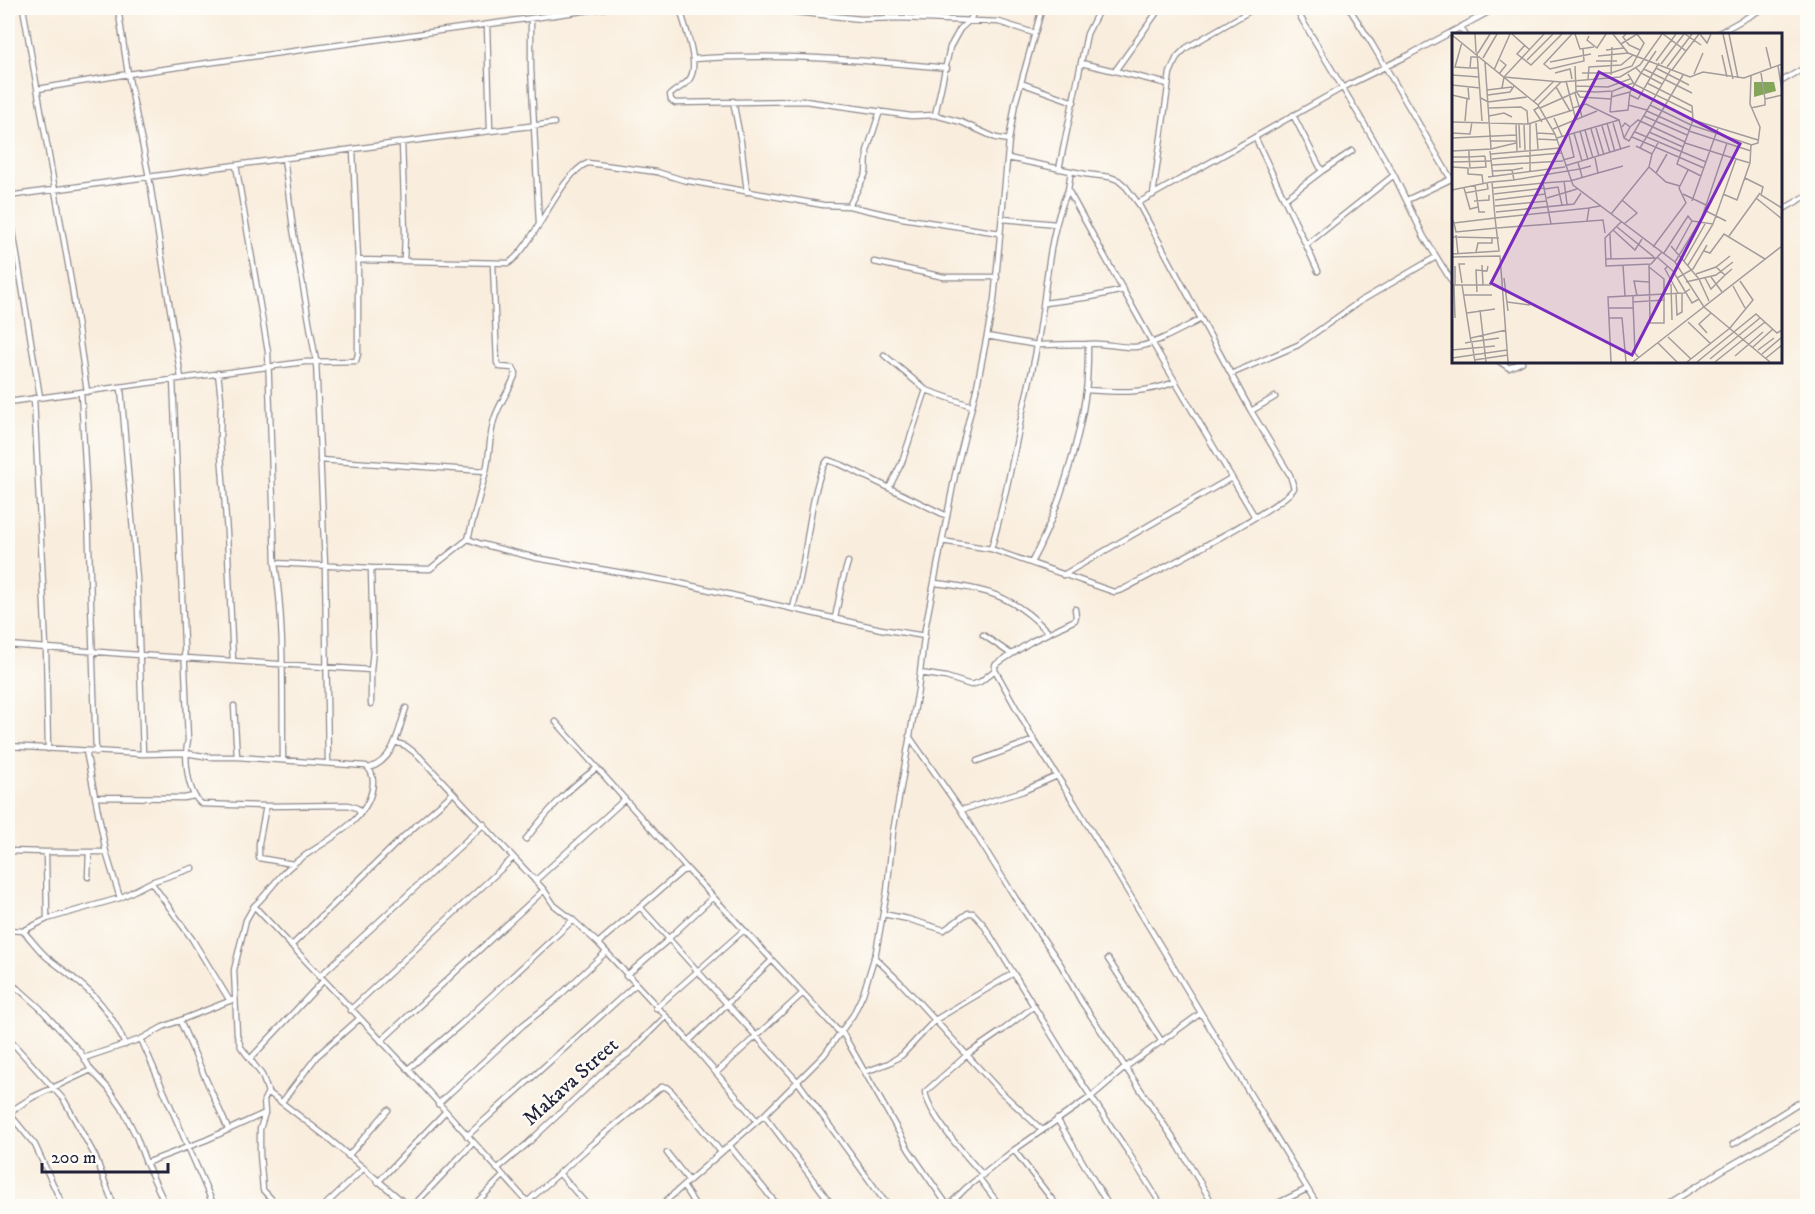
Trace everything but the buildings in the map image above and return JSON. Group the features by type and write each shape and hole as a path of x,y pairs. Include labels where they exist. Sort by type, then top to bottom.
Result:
{"street":[{"path":"23,8 55,190 84,392 96,752"},
{"path":"118,8 128,74 149,177 181,378"},
{"path":"38,89 128,74 487,25 574,10 605,8"},
{"path":"680,8 693,59 693,71 690,79 671,93 672,102 806,101 922,117 935,115 961,122 996,138 1009,140"},
{"path":"755,8 783,9 861,20 900,18 999,22 1034,33"},
{"path":"935,115 950,47 976,8"},
{"path":"660,1206 757,1121 824,1055 841,1033 862,994 874,957 883,914 893,832 934,583 987,336 997,277 1009,140 1020,83 1042,8"},
{"path":"1059,169 1087,34 1100,8"},
{"path":"1115,71 1160,8"},
{"path":"1153,195 1168,84 1177,57 1186,48 1255,8"},
{"path":"1295,8 1394,175 1436,257 1452,282"},
{"path":"1349,8 1452,179 1407,200"},
{"path":"1138,203 1342,88 1496,8"},
{"path":"1719,33 1764,8"},
{"path":"531,18 538,223"},
{"path":"487,25 490,130"},
{"path":"1460,27 1464,33"},
{"path":"693,59 733,56 849,60 947,68"},
{"path":"1081,63 1168,84"},
{"path":"1782,81 1808,66"},
{"path":"1020,83 1074,102"},
{"path":"733,101 747,192"},
{"path":"849,206 866,173 867,151 880,111"},
{"path":"1293,115 1322,171"},
{"path":"48,749 37,397 8,198 284,158 554,123"},
{"path":"1255,137 1318,271"},
{"path":"402,142 404,261"},
{"path":"8,402 316,361 354,362 357,359 358,260 353,150"},
{"path":"1284,199 1352,151"},
{"path":"284,158 292,229 316,361 325,565 328,763"},
{"path":"942,541 991,549 1114,592 1122,591 1255,517 1293,492 1294,483 1251,411 1138,203 1118,180 1008,158"},
{"path":"358,260 505,264 512,261 578,169 588,163 657,172 683,180 823,205 849,206 902,218 1000,232"},
{"path":"236,165 268,352 283,759"},
{"path":"991,549 1003,510 1037,345 1056,224 1060,207 1068,190 1071,171"},
{"path":"1306,245 1394,175"},
{"path":"1068,190 1153,344 1255,517"},
{"path":"1782,210 1808,195"},
{"path":"1003,219 1056,224"},
{"path":"1231,374 1298,345 1359,302 1436,257"},
{"path":"874,262 944,277 997,277"},
{"path":"275,563 430,569 468,539 490,454 490,434 494,418 516,373 513,368 500,366 497,363 493,264"},
{"path":"1044,303 1124,291"},
{"path":"987,336 1037,345 1101,342 1134,347 1153,344 1201,320"},
{"path":"1031,563 1041,545 1060,495 1078,432 1087,390 1088,344"},
{"path":"884,355 926,390 972,406"},
{"path":"1501,363 1509,368 1520,363"},
{"path":"218,373 232,661"},
{"path":"173,379 186,657 188,740 185,753 194,796 202,804 348,805 357,808 360,813"},
{"path":"1087,390 1144,391 1158,389 1175,382"},
{"path":"122,388 137,579 143,754"},
{"path":"889,488 902,462 926,390"},
{"path":"1251,411 1275,397"},
{"path":"320,460 486,471"},
{"path":"793,608 817,487 826,462 831,461 842,465 947,516"},
{"path":"1063,575 1231,478"},
{"path":"468,539 536,558 675,582 925,636"},
{"path":"835,618 848,562"},
{"path":"371,568 373,650 371,704"},
{"path":"934,583 961,586 1011,601 1048,632"},
{"path":"1075,609 1074,620 1011,654 995,665 995,670 1034,740 1191,993 1318,1206"},
{"path":"983,635 1011,654"},
{"path":"8,645 371,670"},
{"path":"920,673 946,677 971,685 980,682 995,670"},
{"path":"234,706 237,757"},
{"path":"369,768 380,764 395,742 406,708"},
{"path":"556,722 688,870 841,1033 909,1150 948,1206 1014,1150 1092,1096 1126,1067 1201,1013"},
{"path":"909,736 960,808 1081,1001 1179,1147 1214,1206"},
{"path":"977,761 1034,740"},
{"path":"395,742 406,746 419,756 452,794 484,824 544,890 554,905 598,944 689,1041 757,1121"},
{"path":"8,746 143,754 185,753 210,757 283,759 369,768 373,775 372,788 360,813 346,828 293,864 254,906 246,920 234,969 232,1000 240,1047 251,1058 262,1075 268,1092 408,1206"},
{"path":"86,751 106,852 120,898"},
{"path":"526,840 552,806 597,768"},
{"path":"960,808 965,809 1023,791 1057,776"},
{"path":"291,946 403,837 452,794"},
{"path":"96,797 194,796"},
{"path":"535,881 625,799"},
{"path":"266,806 259,843 259,858 293,864"},
{"path":"251,1058 321,979 484,824"},
{"path":"8,851 106,852"},
{"path":"46,852 47,919"},
{"path":"88,877 89,852"},
{"path":"350,1010 513,858"},
{"path":"8,930 23,931 47,919 120,898 151,882 193,868"},
{"path":"598,944 682,871 688,870"},
{"path":"151,882 232,1000"},
{"path":"381,1041 544,890"},
{"path":"626,976 713,897"},
{"path":"254,906 408,1069 445,1113 529,1204 559,1173 661,1087 666,1087 671,1091 721,1152"},
{"path":"641,908 798,1082 888,1206"},
{"path":"883,914 944,930 968,913 973,913 983,924 1012,974 1162,1206"},
{"path":"408,1069 460,1025 573,920"},
{"path":"656,1008 744,930"},
{"path":"23,931 49,959 90,991 108,1012 119,1030 124,1045"},
{"path":"438,1104 605,953"},
{"path":"874,957 968,1054 1000,1091 1042,1130"},
{"path":"1108,959 1162,1042"},
{"path":"689,1041 772,960"},
{"path":"865,1072 889,1063 902,1055 935,1020 1012,974"},
{"path":"8,982 40,1008 108,1088 122,1108 136,1136 166,1206"},
{"path":"467,1136 634,985"},
{"path":"716,1073 803,993"},
{"path":"84,1058 141,1039 232,1000"},
{"path":"1000,1206 981,1176 956,1146 926,1096 927,1089 968,1054 1034,1006"},
{"name":"Makava Street","path":"497,1170 608,1068 628,1054 665,1017"},
{"path":"282,1102 317,1056 359,1019"},
{"path":"180,1021 228,1130"},
{"path":"8,1038 64,1100 95,1156 114,1206"},
{"path":"141,1039 214,1206"},
{"path":"63,1206 35,1145 8,1113 51,1088 91,1070"},
{"path":"268,1092 264,1100 265,1113 260,1129 263,1190 278,1206"},
{"path":"1733,1144 1808,1097"},
{"path":"348,1156 388,1110"},
{"path":"146,1163 265,1113"},
{"path":"378,1182 445,1113"},
{"path":"764,1114 833,1206"},
{"path":"1057,1119 1109,1206"},
{"path":"1665,1206 1808,1121"},
{"path":"413,1206 473,1143"},
{"path":"729,1145 778,1206"},
{"path":"1014,1150 1057,1206"},
{"path":"667,1153 689,1180"},
{"path":"324,1206 364,1168"},
{"path":"559,1173 588,1206"},
{"path":"473,1206 503,1176"},
{"path":"683,1186 696,1206"},
{"path":"1272,1206 1307,1189"},
{"path":"398,1206 402,1202"}]}
